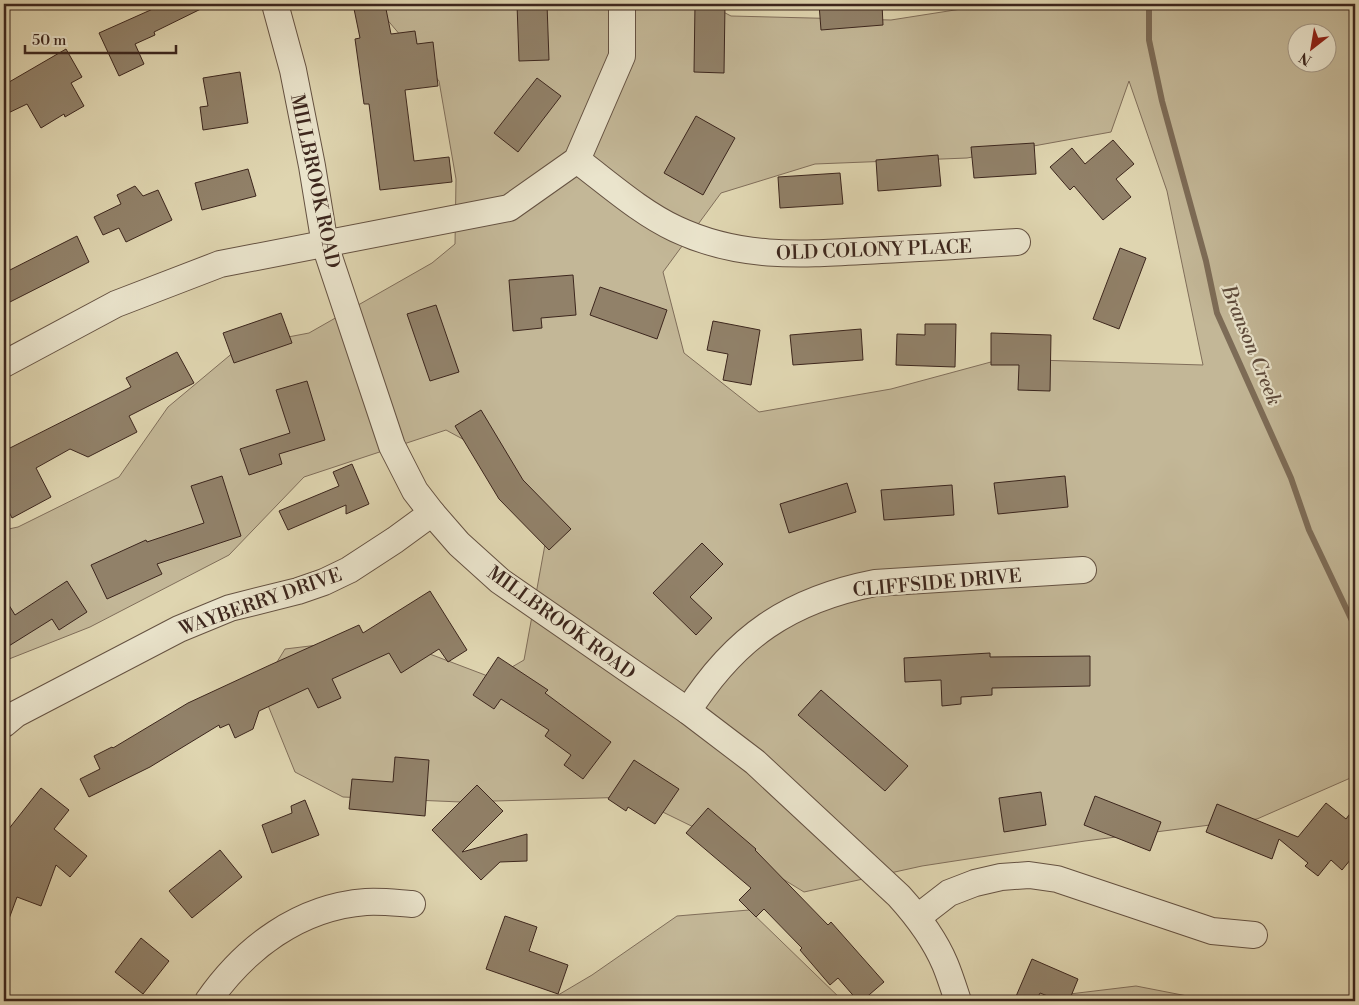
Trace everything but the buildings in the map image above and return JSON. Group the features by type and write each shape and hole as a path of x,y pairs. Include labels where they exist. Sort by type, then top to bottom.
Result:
{"street":[{"name":"MILLBROOK ROAD","path":"275,4 295,80 325,245 392,446 416,491 459,544 500,582 688,711 755,762 899,896 919,918 933,940 946,965 958,1001"},
{"path":"4,364 116,304 220,264 509,208 577,160 622,56 622,4"},
{"name":"OLD COLONY PLACE","path":"577,160 654,218 678,230 717,244 744,250 799,255 1017,242"},
{"name":"WAYBERRY DRIVE","path":"4,724 16,714 179,628 230,608 307,588 349,570 396,540 432,513"},
{"name":"CLIFFSIDE DRIVE","path":"688,711 714,674 739,647 760,630 796,608 821,597 848,588 875,583 1083,570"},
{"path":"919,918 949,894 975,882 1001,877 1029,875 1057,878 1212,931 1254,935"},
{"path":"208,1001 218,986 246,956 267,938 291,923 319,910 366,902 412,904"}],"shaded area":[{"path":"374,4 708,4 731,16 891,20 993,4 1355,4 1355,776 1257,819 1085,841 922,866 804,892 716,838 632,797 461,802 343,797 295,772 261,688 285,649 385,637 493,678 524,660 546,539 494,456 446,430 304,477 229,555 90,627 4,661 4,530 18,527 119,477 168,407 241,346 309,333 432,263 455,244 456,179 439,81","holes":["1129,81 1167,191 1203,365 1002,359 891,389 759,412 684,353 663,272 721,193 815,164 967,158 1111,132"]},
{"path":"749,910 843,1001 548,1001 592,975 677,916"},
{"path":"1136,986 1213,1001 971,1001 1053,996"}],"waterway":[{"name":"Branson Creek","path":"1149,4 1149,40 1162,101 1206,261 1217,313 1291,478 1309,530 1355,627"}]}
